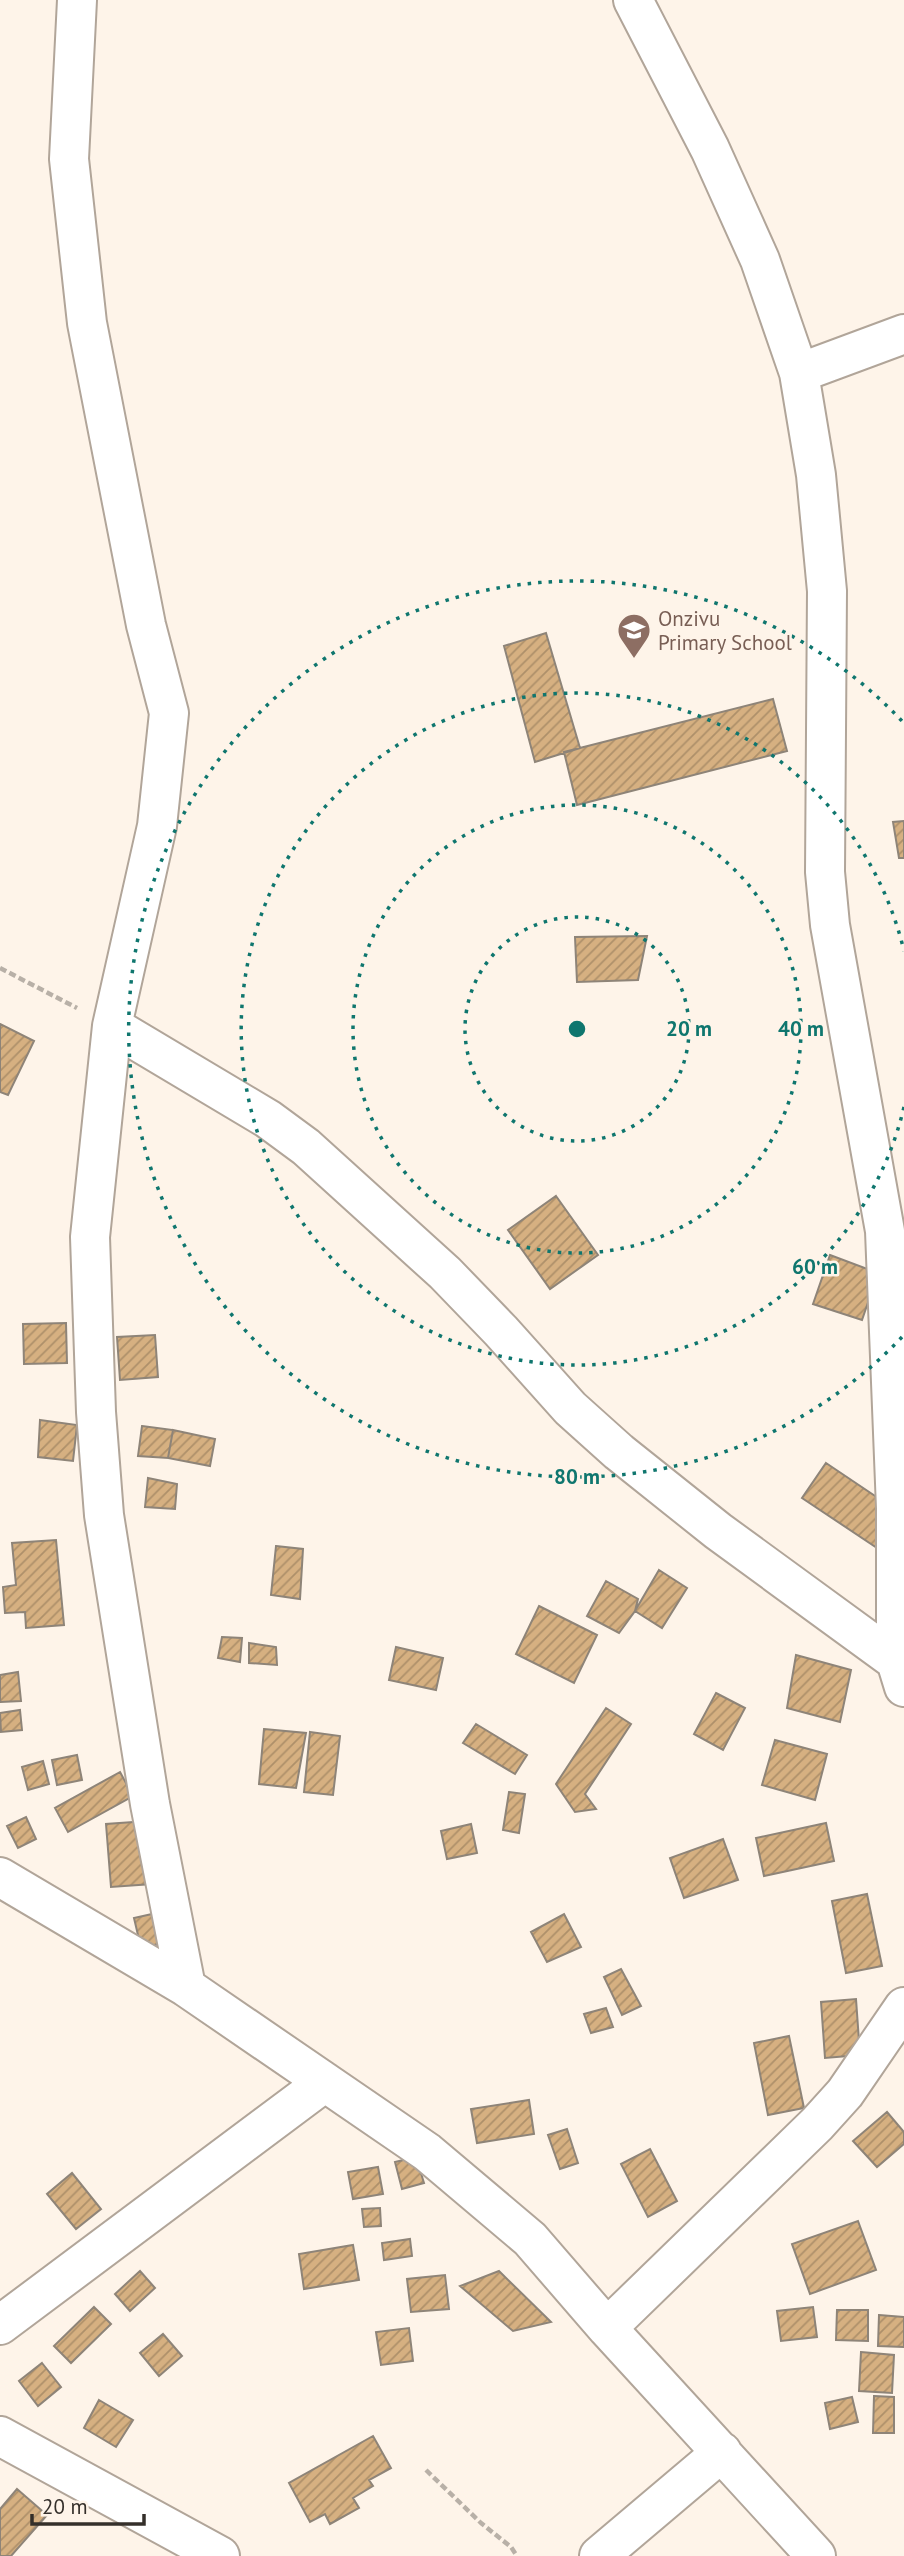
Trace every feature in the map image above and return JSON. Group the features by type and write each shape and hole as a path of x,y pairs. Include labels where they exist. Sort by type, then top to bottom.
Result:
{"street":[{"path":"77,0 69,159 87,323 146,625 169,713 157,826 112,1026 90,1237 99,1451 104,1515 148,1790 186,1987"},
{"path":"633,0 710,149 760,261 799,373 816,475 827,591 825,872 830,925 885,1231 900,1505 901,1674"},
{"path":"799,373 904,334"},
{"path":"112,1026 268,1119 306,1147 445,1273 570,1408 619,1452 901,1674"},
{"path":"0,1877 186,1987 427,2152 530,2239 607,2328 816,2556"},
{"path":"607,2328 817,2124 845,2093 904,2007"},
{"path":"0,2325 325,2082"},
{"path":"0,2436 220,2556"},
{"path":"599,2556 722,2452"}],"path":[{"path":"0,968 112,1026"},
{"path":"426,2470 517,2556"}],"building":[{"path":"546,633 580,748 535,762 504,646"},
{"path":"773,699 787,751 577,805 564,752"},
{"path":"904,821 904,858 899,858 893,822"},
{"path":"647,936 638,980 577,982 575,937"},
{"path":"0,1024 34,1041 8,1095 0,1092"},
{"path":"556,1196 598,1255 550,1289 508,1230"},
{"path":"830,1255 878,1273 862,1320 813,1304"},
{"path":"66,1323 67,1363 24,1364 23,1324"},
{"path":"155,1335 158,1377 120,1380 117,1337"},
{"path":"40,1420 77,1425 73,1461 38,1457"},
{"path":"142,1426 173,1430 168,1458 138,1456"},
{"path":"173,1430 215,1439 210,1466 168,1458"},
{"path":"826,1463 881,1500 877,1548 802,1498"},
{"path":"148,1478 177,1484 175,1509 145,1507"},
{"path":"56,1540 64,1625 26,1628 25,1612 5,1613 3,1587 16,1585 12,1543"},
{"path":"276,1546 303,1549 300,1599 271,1595"},
{"path":"659,1570 687,1588 662,1628 635,1611"},
{"path":"606,1581 638,1599 635,1611 619,1633 587,1616"},
{"path":"539,1606 597,1635 574,1683 516,1654"},
{"path":"222,1637 242,1638 240,1662 218,1658"},
{"path":"249,1643 276,1647 277,1665 249,1663"},
{"path":"396,1647 443,1658 436,1690 389,1680"},
{"path":"796,1655 851,1670 840,1722 787,1708"},
{"path":"18,1672 21,1701 0,1702 0,1675"},
{"path":"716,1693 745,1708 723,1750 694,1734"},
{"path":"606,1708 631,1724 585,1794 596,1809 575,1812 556,1784"},
{"path":"20,1710 22,1730 1,1732 0,1713"},
{"path":"476,1724 527,1755 515,1774 463,1743"},
{"path":"264,1729 306,1733 296,1788 259,1784"},
{"path":"310,1732 340,1736 333,1795 304,1792"},
{"path":"775,1740 827,1754 815,1800 762,1785"},
{"path":"77,1755 82,1780 57,1785 52,1760"},
{"path":"43,1761 49,1784 28,1790 22,1767"},
{"path":"120,1772 133,1796 68,1832 55,1808"},
{"path":"509,1792 525,1794 519,1833 503,1830"},
{"path":"26,1817 36,1839 18,1848 7,1826"},
{"path":"147,1821 152,1884 111,1887 106,1824"},
{"path":"826,1823 834,1861 764,1876 756,1838"},
{"path":"471,1824 477,1853 447,1859 441,1831"},
{"path":"723,1839 738,1880 684,1898 670,1858"},
{"path":"867,1894 882,1966 846,1973 832,1901"},
{"path":"161,1912 168,1942 141,1948 134,1918"},
{"path":"564,1914 581,1947 547,1962 531,1932"},
{"path":"621,1969 641,2006 622,2015 604,1977"},
{"path":"856,1999 860,2055 825,2058 821,2002"},
{"path":"606,2008 613,2027 591,2033 584,2014"},
{"path":"789,2036 804,2108 768,2115 754,2043"},
{"path":"529,2100 534,2134 477,2143 471,2109"},
{"path":"887,2112 904,2132 904,2144 877,2167 853,2141"},
{"path":"567,2129 578,2163 560,2169 548,2135"},
{"path":"650,2149 677,2201 648,2217 621,2164"},
{"path":"416,2157 424,2183 402,2189 395,2162"},
{"path":"378,2167 383,2194 353,2199 348,2172"},
{"path":"72,2173 101,2209 76,2229 47,2194"},
{"path":"380,2208 381,2226 364,2227 362,2209"},
{"path":"858,2221 876,2270 810,2294 792,2244"},
{"path":"410,2239 412,2256 384,2260 382,2243"},
{"path":"353,2245 359,2280 304,2289 299,2254"},
{"path":"140,2271 155,2288 130,2311 115,2294"},
{"path":"499,2271 551,2322 513,2331 460,2286"},
{"path":"445,2275 449,2309 411,2312 407,2279"},
{"path":"94,2307 111,2324 71,2363 54,2346"},
{"path":"813,2307 817,2337 781,2341 777,2311"},
{"path":"837,2310 868,2310 868,2341 836,2340"},
{"path":"879,2315 904,2317 904,2347 878,2346"},
{"path":"409,2328 413,2361 381,2365 376,2332"},
{"path":"163,2334 182,2356 159,2376 140,2353"},
{"path":"861,2352 894,2355 892,2393 859,2391"},
{"path":"42,2363 61,2387 38,2406 19,2381"},
{"path":"874,2396 894,2397 894,2433 873,2433"},
{"path":"852,2397 858,2422 830,2429 825,2403"},
{"path":"99,2400 133,2420 116,2447 84,2428"},
{"path":"373,2436 391,2468 369,2480 373,2486 353,2498 359,2508 330,2524 325,2514 310,2522 289,2483"},
{"path":"17,2489 47,2515 11,2556 0,2556 0,2509"}],"place":[{"name":"Onzivu Primary School","path":"634,660"}]}
